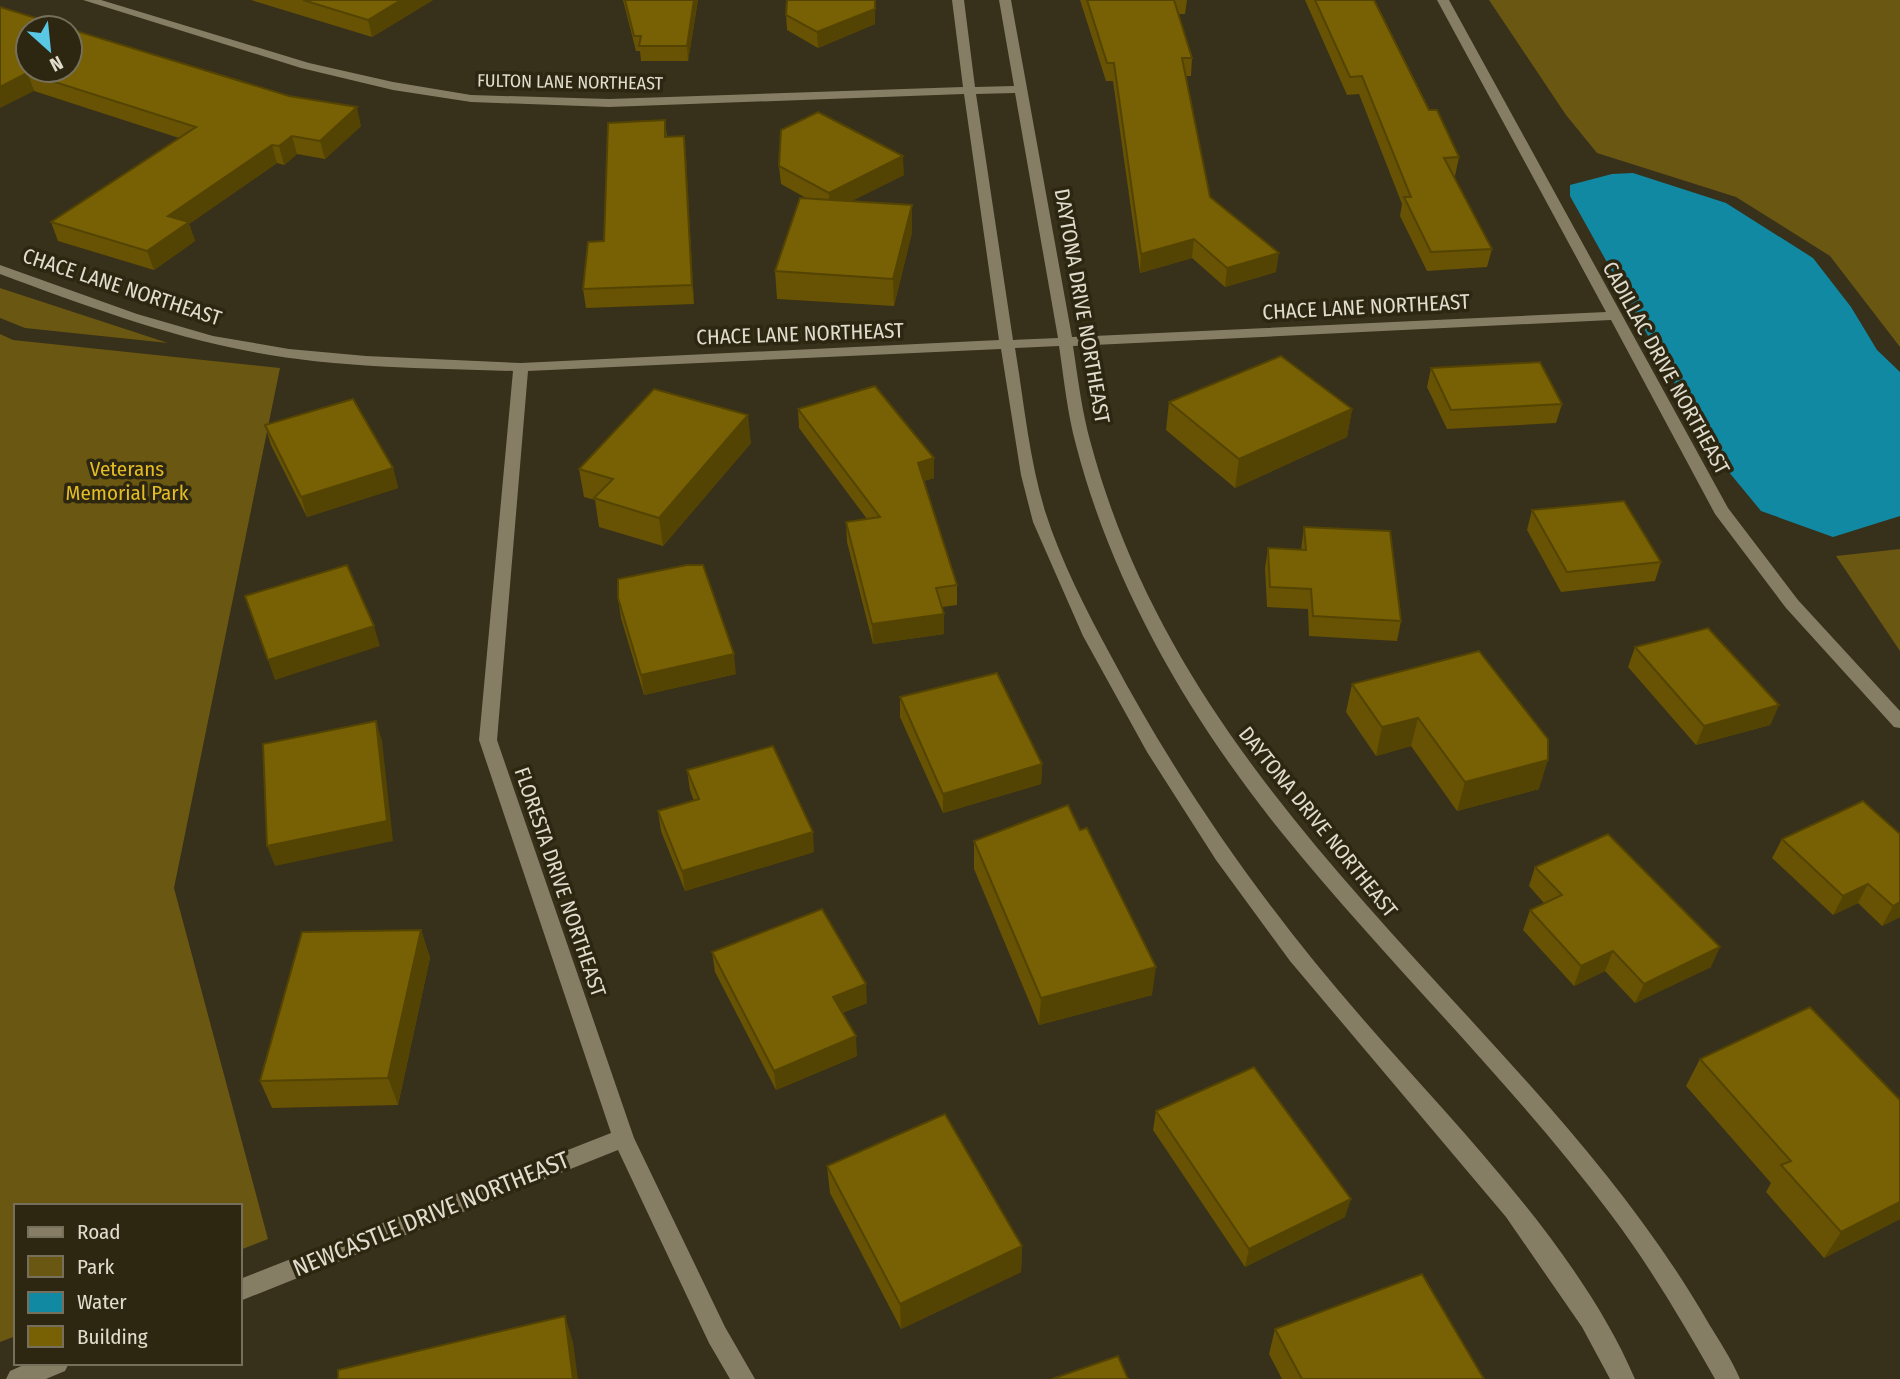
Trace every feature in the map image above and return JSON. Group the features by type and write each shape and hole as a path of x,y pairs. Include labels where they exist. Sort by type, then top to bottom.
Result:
{"street":[{"name":"FULTON LANE NORTHEAST","path":"89,0 317,68 439,94 514,102 609,103 1020,89"},
{"path":"958,0 1007,346 1039,518 1122,694 1214,843 1296,954 1534,1232 1578,1296 1623,1379"},
{"name":"DAYTONA DRIVE NORTHEAST","path":"1004,0 1085,453 1112,528 1162,638 1223,742 1263,797 1377,934 1576,1151 1706,1334 1728,1379"},
{"name":"CADILLAC DRIVE NORTHEAST","path":"1443,0 1721,510 1792,604 1900,722"},
{"name":"CHACE LANE NORTHEAST","path":"0,269 115,311 213,340 364,360 521,367 1614,316"},
{"name":"FLORESTA DRIVE NORTHEAST","path":"521,367 488,740 623,1138 717,1335 743,1379"},
{"name":"NEWCASTLE DRIVE NORTHEAST","path":"242,1289 623,1138"},
{"path":"18,1379 52,1365"}],"green space":[{"path":"1489,0 1900,0 1900,347 1830,256 1736,197 1597,153 1566,115"},
{"path":"0,288 168,343 25,328 0,318"},
{"name":"Veterans Memorial Park","path":"0,334 13,340 280,368 174,888 268,1239 242,1249 242,1204 14,1204 14,1337 0,1342"},
{"path":"1900,549 1900,651 1836,556"}],"water":[{"path":"1633,173 1726,203 1813,258 1851,307 1877,350 1900,372 1900,516 1833,537 1761,511 1714,454 1570,196 1570,185 1612,174"}],"building":[{"path":"303,0 401,0 368,20"},
{"path":"625,0 694,0 687,46 639,46 641,36 634,36"},
{"path":"787,0 875,0 875,9 817,32 786,15"},
{"path":"1087,0 1174,0 1192,58 1182,58 1210,197 1279,253 1227,268 1194,239 1141,254 1114,63 1107,63"},
{"path":"1315,0 1374,0 1429,110 1437,110 1459,157 1444,158 1492,249 1431,252 1404,197 1411,197 1362,76 1350,77"},
{"path":"0,7 23,14 14,14 14,80 0,87"},
{"path":"84,33 289,96 357,107 320,141 292,136 279,146 272,145 168,216 189,222 147,251 51,222 196,127 61,84 84,84"},
{"path":"818,112 903,156 829,193 779,166 781,130"},
{"path":"665,120 665,137 684,136 692,285 583,289 588,242 604,241 608,123"},
{"path":"800,198 912,205 893,279 775,271"},
{"path":"1281,356 1352,409 1239,459 1169,402"},
{"path":"1540,362 1562,404 1451,410 1431,368"},
{"path":"875,386 934,458 918,463 957,585 936,588 944,614 872,624 846,522 880,517 798,409"},
{"path":"654,389 748,415 659,518 594,498 613,479 579,469"},
{"path":"353,399 393,468 301,497 265,425"},
{"path":"1624,501 1661,562 1567,572 1532,510"},
{"path":"1304,527 1390,531 1401,621 1313,616 1311,589 1270,587 1268,548 1306,550"},
{"path":"347,565 374,626 268,660 245,596"},
{"path":"687,565 703,565 734,654 641,675 618,598 618,579"},
{"path":"1708,628 1779,705 1704,726 1635,647"},
{"path":"1479,651 1548,739 1548,760 1465,782 1418,718 1382,727 1352,684"},
{"path":"997,673 1042,764 943,794 900,697"},
{"path":"376,721 387,821 267,846 263,744"},
{"path":"773,746 813,832 682,871 658,811 699,799 687,770"},
{"path":"1863,801 1900,834 1900,902 1893,906 1868,884 1843,896 1782,839"},
{"path":"1068,805 1080,830 1087,828 1156,967 1041,998 974,841"},
{"path":"1608,834 1720,947 1644,984 1613,951 1581,966 1530,910 1562,895 1535,867"},
{"path":"822,909 866,984 833,997 856,1036 774,1071 712,952"},
{"path":"421,930 388,1078 260,1081 302,932"},
{"path":"1810,1007 1900,1100 1900,1202 1841,1232 1781,1165 1791,1161 1700,1059"},
{"path":"1254,1067 1351,1199 1249,1249 1156,1111"},
{"path":"945,1114 1022,1246 900,1304 827,1166"},
{"path":"1422,1274 1484,1379 1302,1379 1275,1329"},
{"path":"565,1316 573,1379 338,1379 338,1370"},
{"path":"1118,1356 1128,1379 1052,1379"}]}
